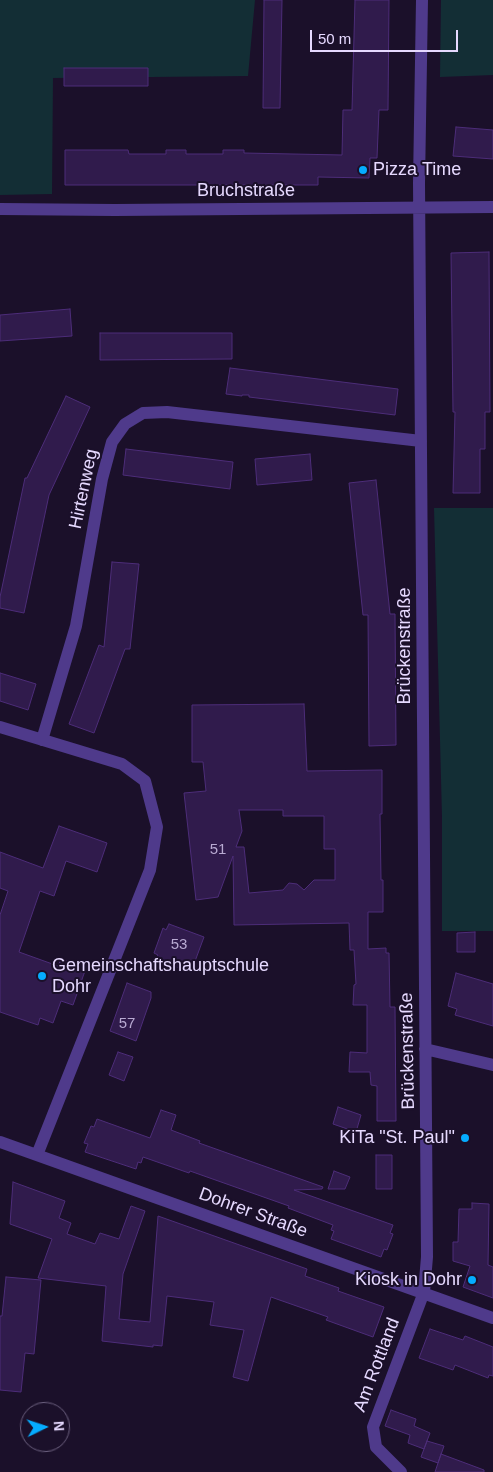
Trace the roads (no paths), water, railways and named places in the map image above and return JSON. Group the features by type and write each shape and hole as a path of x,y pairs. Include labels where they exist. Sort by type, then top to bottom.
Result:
{"street":[{"name":"Brückenstraße","path":"422,0 419,208 427,1257 424,1292"},
{"name":"Bruchstraße","path":"0,209 493,207"},
{"name":"Hirtenweg","path":"42,740 76,626 102,479 112,442 125,424 143,413 167,412 421,441"},
{"path":"0,727 122,764 145,781 157,827 150,870 37,1155"},
{"path":"425,1049 493,1065"},
{"name":"Dohrer Straße","path":"0,1142 493,1318"},
{"name":"Am Rottland","path":"401,1472 376,1447 373,1427 424,1292"}],"place":[{"name":"Pizza Time","path":"363,170"},
{"name":"Gemeinschaftshauptschule Dohr","path":"42,976"},
{"name":"KiTa \"St. Paul\"","path":"465,1138"},
{"name":"Kiosk in Dohr","path":"472,1280"}]}
